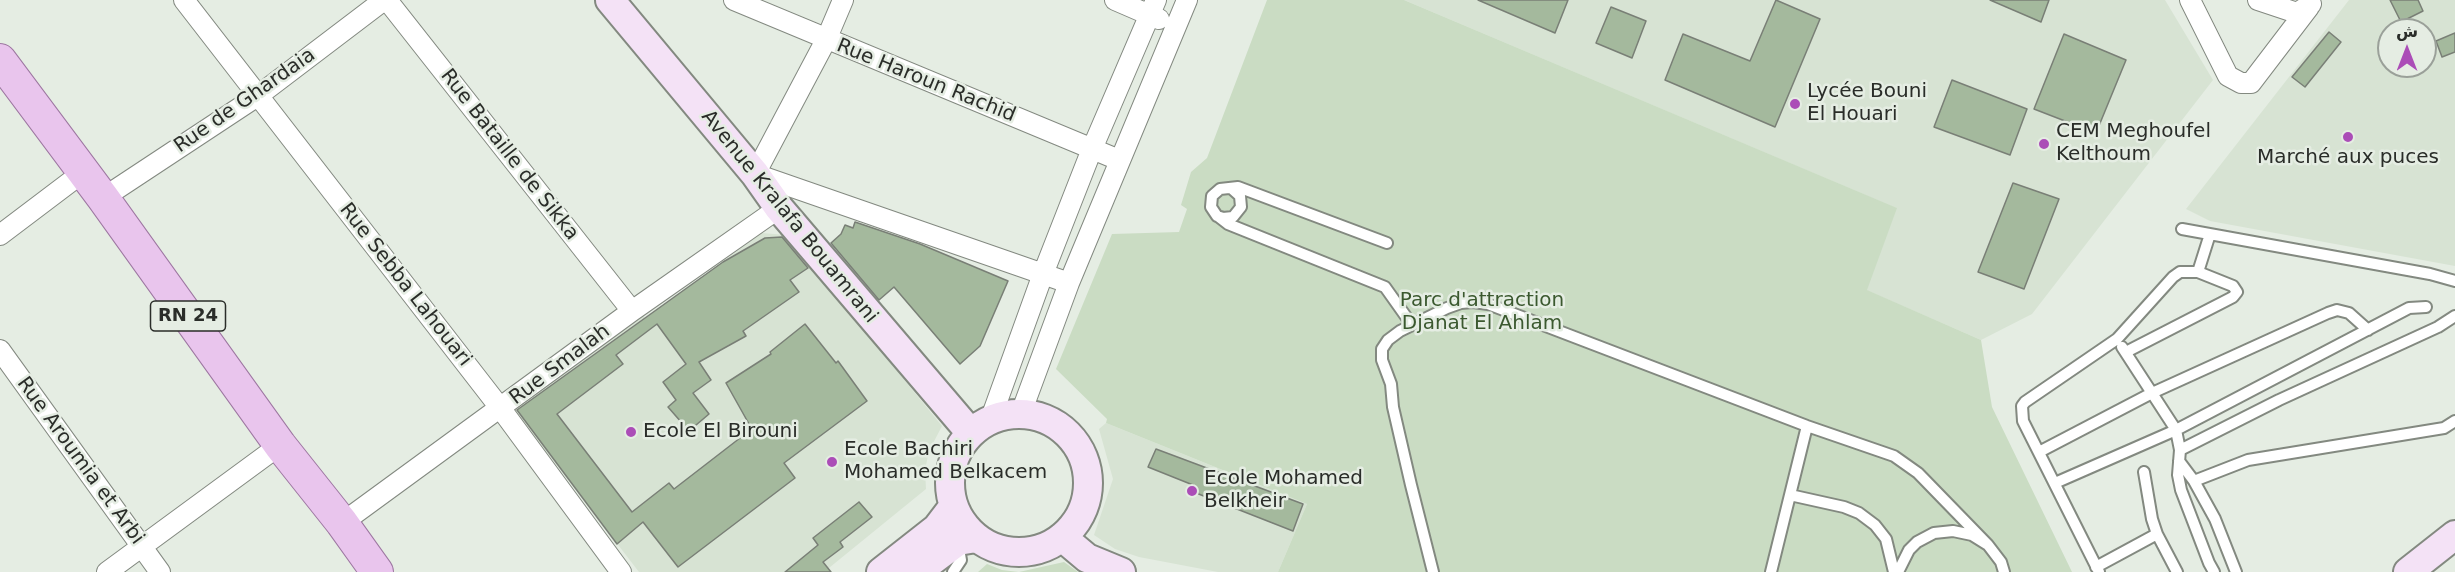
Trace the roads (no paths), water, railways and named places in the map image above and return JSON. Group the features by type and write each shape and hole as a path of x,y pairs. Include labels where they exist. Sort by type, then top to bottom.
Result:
{"main road":[{"name":"RN 24","path":"0,60 82,173 104,198 280,445 377,572"}],"street":[{"name":"Rue Sebba Lahouari","path":"184,0 501,409 621,572"},
{"name":"Rue de Ghardaia","path":"104,198 259,95 385,0"},
{"name":"Rue Bataille de Sikka","path":"385,0 632,311"},
{"name":"Avenue Kralafa Bouamrani","path":"610,0 755,174 779,208 981,425"},
{"name":"Rue Haroun Rachid","path":"734,0 1119,160"},
{"path":"843,0 826,40 755,174 1069,283"},
{"path":"1115,0 1152,8 1176,25"},
{"path":"1021,413 1069,283 1187,0"},
{"path":"2190,0 2228,76 2241,83 2251,83 2312,4"},
{"path":"2258,0 2297,13 2312,4"},
{"path":"967,540 965,528 953,507 948,481 954,456 981,425 1092,149 1152,8"},
{"path":"0,235 82,173"},
{"name":"Rue Smalah","path":"342,524 632,311 779,208"},
{"name":"Rue Aroumia et Arbi","path":"0,350 160,572"},
{"path":"917,572 967,540 998,549 1032,551 1062,537 1081,515 1089,488 1086,464 1077,444 1052,421 1021,413 981,425"},
{"path":"107,572 280,445"},
{"path":"881,572 937,528 953,507"},
{"path":"2408,572 2455,535"},
{"path":"1062,537 1087,558 1121,572"}],"lane":[{"path":"1217,216 1228,218 1239,211 1242,201 1231,188"},
{"path":"1387,243 1246,189 1220,189 1212,196 1211,207 1217,216 1228,224 1385,287 1412,325"},
{"path":"2182,229 2430,273 2455,281"},
{"path":"2198,272 2210,234"},
{"path":"2126,352 2233,297 2236,292 2233,286 2198,272 2187,271 2173,277 2117,339 2025,402 2022,413 2024,420 2098,569 2157,534"},
{"path":"1434,572 1421,529 1393,407 1392,384 1382,360 1382,349 1388,340 1412,325 1461,303 1473,302 1488,304 1807,426 1894,456 1907,464 1988,545 2001,562 2004,572"},
{"path":"2055,483 2176,430 2409,308 2426,307"},
{"path":"2039,452 2152,393 2337,310 2349,313 2368,330"},
{"path":"2179,456 2278,400 2438,327 2455,316"},
{"path":"2117,339 2176,430 2181,490 2214,572"},
{"path":"2194,481 2248,460 2444,428 2455,421"},
{"path":"1771,572 1807,426"},
{"path":"2179,456 2215,519 2236,572"},
{"path":"2144,472 2152,519 2157,534 2177,572"},
{"path":"1790,495 1844,507 1859,513 1875,525 1886,539 1896,572"},
{"path":"1896,572 1909,550 1917,542 1934,534 1953,531 1972,535 1988,545"},
{"path":"953,572 962,560 967,540"}],"place":[{"name":"Lycée Bouni El Houari","path":"1795,104"},
{"name":"Marché aux puces","path":"2348,137"},
{"name":"CEM Meghoufel Kelthoum","path":"2044,144"},
{"name":"Ecole El Birouni","path":"631,432"},
{"name":"Ecole Bachiri Mohamed Belkacem","path":"832,462"},
{"name":"Ecole Mohamed Belkheir","path":"1192,491"}],"park label":[{"name":"Parc d'attraction Djanat El Ahlam","path":"1482,312"}]}
